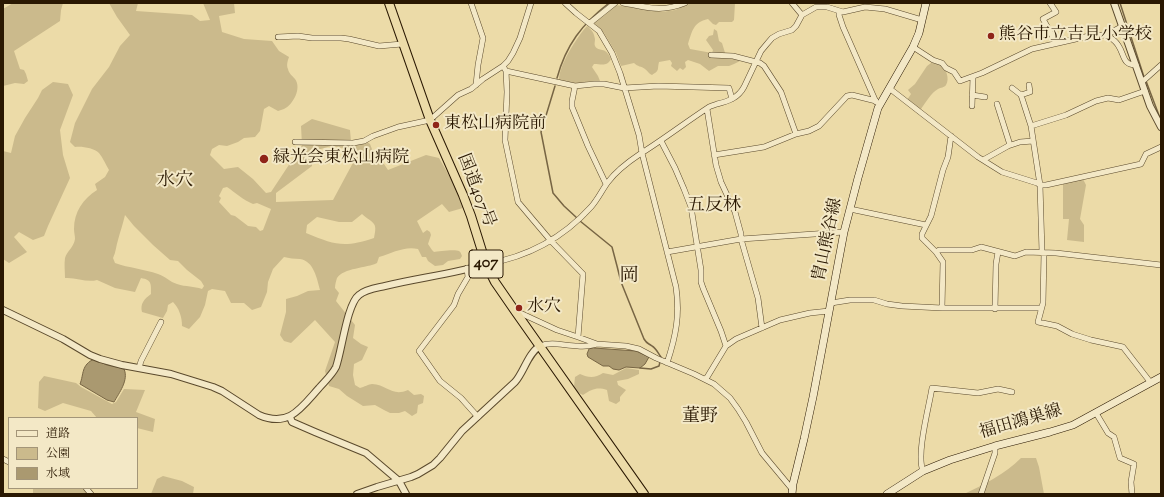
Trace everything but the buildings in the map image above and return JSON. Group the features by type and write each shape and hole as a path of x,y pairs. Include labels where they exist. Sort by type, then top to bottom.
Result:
{"highway":[{"name":"国道407号","path":"389,3 402,44 430,120 463,195 486,264 495,282 644,494"}],"main road":[{"name":"胄山熊谷線","path":"792,491 810,416 844,232 850,209 878,108 913,47 919,33 926,3"},
{"name":"福田鴻巣線","path":"887,494 923,471 950,460 995,446 1065,428 1096,413 1161,377"}],"street":[{"path":"471,3 483,38 476,85"},
{"path":"530,3 520,38 505,69 507,92 505,140 518,202 551,241 583,274 578,337"},
{"path":"565,3 599,31 612,53 639,135 642,153 676,287 678,312 674,339 667,363"},
{"path":"590,23 615,3"},
{"path":"623,3 662,9 672,8 685,3"},
{"path":"792,3 802,15"},
{"path":"1050,3 1056,12 1043,19 1056,43"},
{"path":"1114,3 1150,106 1161,128"},
{"path":"3,310 63,339 90,355 111,362 171,374 213,387 265,418 278,419 290,417 304,406 333,372 342,349 348,317 355,299 360,294 368,290 400,282 500,262 525,254 551,241 575,223 588,210 606,184 626,164 711,106 732,99 741,92 761,51 772,38 792,30 802,15 816,7 827,7 843,12 865,5 885,9 922,20"},
{"path":"839,11 843,27 876,100 878,108"},
{"path":"913,47 933,60 942,63 946,68 954,72 960,81 973,77 1032,49 1089,36 1106,35 1123,26"},
{"path":"1106,35 1114,40 1125,61 1131,65 1136,65"},
{"path":"278,37 298,36 312,38 342,38 379,46 402,44"},
{"path":"711,55 733,56 760,63 764,66 781,92 796,134"},
{"path":"1142,82 1161,65"},
{"path":"294,142 353,143 364,141 398,127 430,120 458,95 505,69 575,86 604,84 624,88 658,86 729,88 732,99"},
{"path":"972,106 973,77"},
{"path":"575,86 572,107 606,184"},
{"path":"1021,95 1030,92 1029,86"},
{"path":"889,88 939,128 983,160 1002,172 1037,182 1040,185 1046,185 1141,164 1146,154 1161,147"},
{"path":"1012,88 1021,95 1031,126 1040,185 1043,253 1043,303 1040,308 1038,322 1057,326 1072,334 1123,348 1131,356 1150,383"},
{"path":"1031,126 1066,115 1096,101 1108,98 1118,100 1145,91"},
{"path":"714,155 758,148 796,134 809,131 819,126 847,96 852,95 876,100"},
{"path":"972,95 985,97"},
{"path":"997,104 1010,145"},
{"path":"707,109 716,165 721,182 735,212 758,298 762,328"},
{"path":"942,308 943,262 936,252 922,238 922,234 931,216 941,176 948,157 951,136"},
{"path":"661,141 675,168 691,208 701,270 701,282 726,346"},
{"path":"983,160 1010,145 1020,142 1033,141"},
{"path":"850,209 926,225"},
{"path":"667,252 741,239 844,232"},
{"path":"936,252 939,250 972,250 981,247 1015,256 1023,252 1056,253 1161,265"},
{"path":"995,309 996,264 998,252"},
{"path":"468,268 468,278 458,294 454,305 419,351 440,381 461,398 478,417"},
{"path":"831,303 850,300 874,300 902,306 942,308 1040,308"},
{"path":"515,311 558,330 597,344 639,349 667,363 706,379 718,386 730,398 746,422 762,453 792,491"},
{"path":"706,379 726,346 736,339 780,320 820,311 829,311"},
{"path":"139,368 141,361 161,322"},
{"path":"357,494 377,486 418,474 433,465 462,431 515,382 536,348 544,344 552,343 584,347 597,344"},
{"path":"923,471 922,444 932,388 978,393 998,389 1012,392"},
{"path":"1096,413 1108,433 1114,437 1120,458 1134,464 1131,482 1132,494"},
{"path":"290,417 292,422 366,452 399,480 406,494"},
{"path":"980,494 995,446"}],"green space":[{"path":"13,3 63,3 60,21 14,51 20,69 24,70 28,81 24,84 15,83 3,86 3,9"},
{"path":"109,3 138,3 136,11 192,15 200,21 210,20 203,3 234,3 235,13 219,16 222,32 244,39 272,41 279,51 289,57 287,67 295,79 298,87 296,96 290,104 284,109 278,111 269,106 264,109 260,131 255,137 244,138 227,146 219,145 212,149 210,155 224,169 238,167 253,179 266,193 271,192 302,145 301,126 312,119 350,130 351,142 366,141 370,144 375,157 380,158 388,170 426,155 439,158 455,186 463,208 449,212 442,204 417,221 423,233 427,230 430,232 431,235 428,244 434,252 457,250 462,256 460,259 448,261 443,265 435,266 428,261 426,257 422,257 418,249 403,249 379,257 377,263 373,265 344,272 337,278 335,287 339,293 336,301 355,325 353,338 368,347 362,360 354,364 353,375 355,385 360,388 372,384 398,392 408,390 414,395 421,394 424,396 423,403 418,405 417,413 412,416 405,411 390,413 375,405 363,406 339,389 329,386 325,371 335,342 315,320 291,343 284,341 280,335 286,312 286,299 308,291 320,290 312,267 305,260 284,257 273,269 268,282 267,292 261,307 252,310 244,303 231,303 225,291 212,289 208,291 205,305 200,317 189,329 182,326 180,313 173,302 168,305 167,311 163,318 142,312 143,302 151,294 150,283 145,279 141,278 135,292 115,288 97,280 89,281 65,278 65,258 75,239 74,223 80,206 97,190 95,184 105,177 109,170 97,151 88,148 75,147 70,142 75,123 92,89 109,67 120,46 130,35","holes":["331,146 355,150 355,159 333,200 276,202 276,193 312,166 312,155 317,150","227,187 253,204 257,203 271,209 263,230 260,231 256,227 248,226 235,216 231,215 219,202 221,198 219,196 223,188","362,214 374,223 374,238 355,243 340,244 306,233 307,225 317,217 339,222 352,222","125,215 153,245 170,260 178,261 201,281 204,286 202,289 184,286 172,282 158,274 115,263 113,258"]},
{"path":"691,3 735,3 734,20 732,22 719,22 716,25 708,19 699,22 694,28 688,44 690,49 712,53 713,50 706,40 709,36 713,35 714,29 717,31 719,41 722,43 726,56 738,59 740,61 729,66 718,66 709,71 700,64 688,60 685,62 686,67 683,70 680,68 677,71 671,66 672,63 670,60 659,62 658,70 652,75 634,63 621,66 616,53 604,33 594,23 616,5 662,12 675,10"},
{"path":"587,26 594,35 595,46 598,49 607,52 611,59 606,64 594,64 592,67 600,81 589,81 574,84 559,80 565,59 578,37"},
{"path":"931,63 936,63 943,66 948,80 944,87 939,88 933,93 921,109 907,100 911,94 908,90 915,84 927,66"},
{"path":"53,82 68,84 73,95 60,130 63,155 70,178 44,236 33,240 19,232 14,237 27,252 9,263 3,259 3,151 11,153 15,136 25,118 42,90"},
{"path":"1083,179 1086,185 1080,219 1084,225 1084,242 1067,240 1069,219 1063,219 1063,184"},
{"path":"626,368 639,370 639,374 628,379 617,381 618,385 626,390 620,397 620,401 616,404 609,401 607,390 595,389 583,395 577,392 574,387 575,377 580,374 592,377 603,373 613,375"},
{"path":"44,376 76,383 112,404 116,402 124,389 145,390 136,412 155,419 153,432 138,428 138,417 96,417 91,411 63,403 45,411 38,408 39,382"},
{"path":"1021,458 1036,458 1044,494 964,494 1001,474"},
{"path":"163,476 182,481 194,487 193,494 151,494 157,479"},
{"path":"33,489 86,489 89,494 33,494"}],"water":[{"path":"594,348 636,351 649,357 645,364 640,368 626,367 619,370 613,369 609,366 603,366 588,357 587,354 589,349"},
{"path":"94,359 107,365 124,369 124,382 121,391 114,402 107,400 80,384 85,367"}],"waterway":[{"path":"557,78 565,55 576,36 583,27 609,3"},
{"path":"1120,3 1144,77"},
{"path":"1146,81 1160,118"},
{"path":"555,86 541,132 553,193 577,218"},
{"path":"580,221 612,247 621,282 644,339 655,348 661,358"},
{"path":"640,368 651,369 659,366 660,362"}],"place":[{"name":"熊谷市立吉見小学校","path":"991,36"},
{"name":"東松山病院前","path":"436,125"},
{"name":"緑光会東松山病院","path":"264,159"},
{"name":"水穴","path":"519,308"}],"district":[{"name":"水穴","path":"175,182"},
{"name":"五反林","path":"714,207"},
{"name":"岡","path":"629,278"},
{"name":"董野","path":"700,418"}]}
